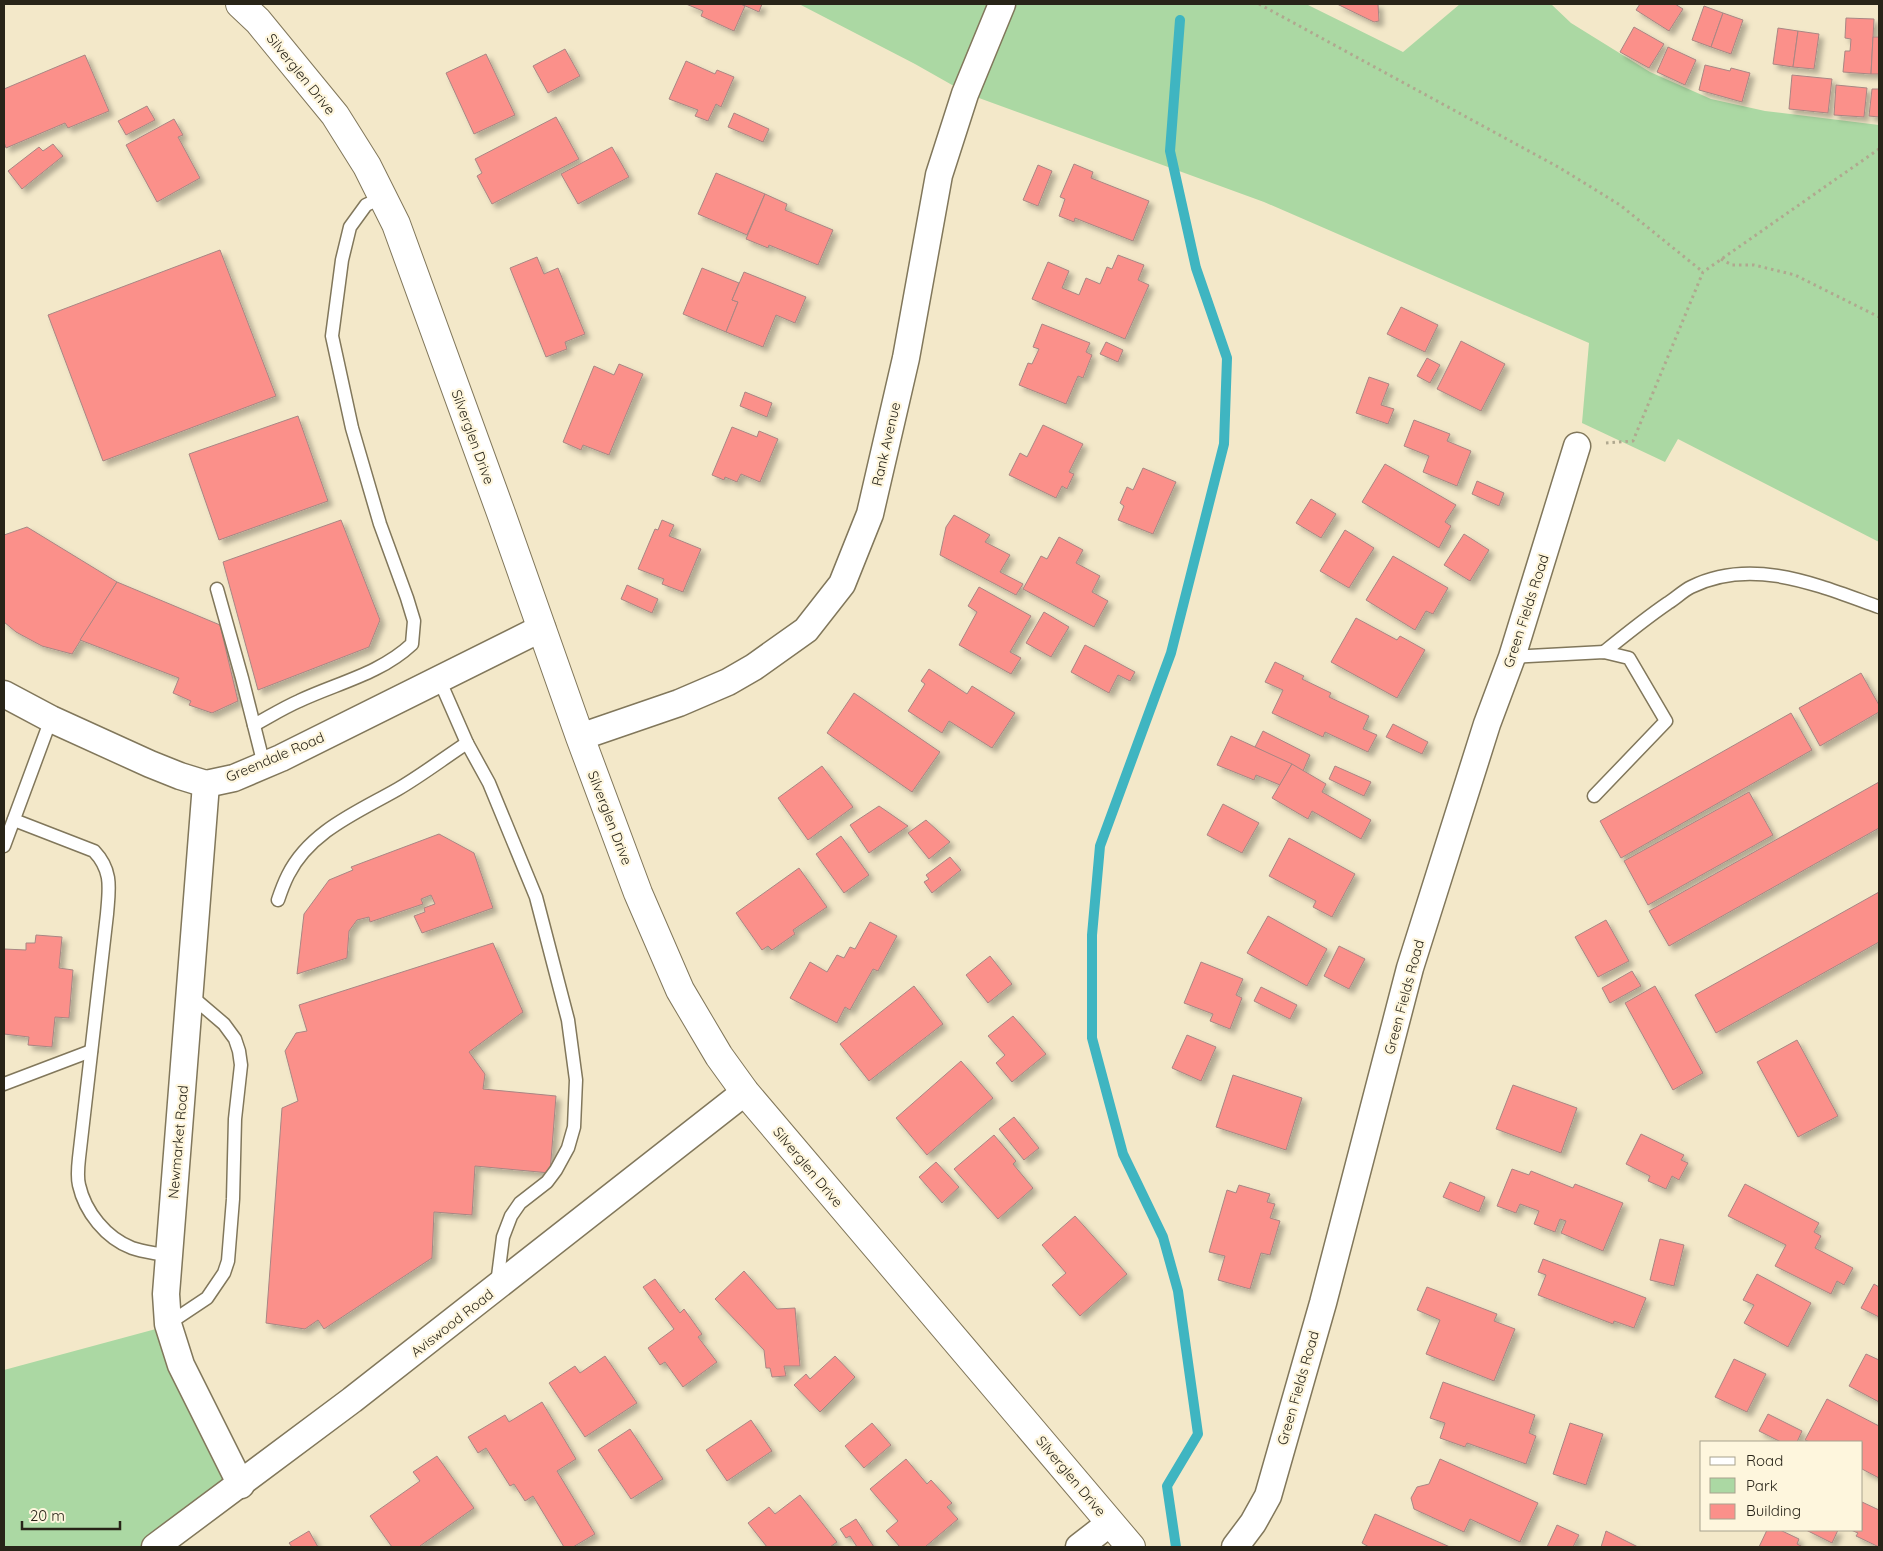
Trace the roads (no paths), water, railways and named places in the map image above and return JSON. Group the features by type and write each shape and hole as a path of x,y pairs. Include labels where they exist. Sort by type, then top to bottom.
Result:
{"street":[{"name":"Silverglen Drive","path":"240,4 258,21 335,115 367,166 396,224 580,737 638,893 680,990 719,1056 745,1092 1131,1547"},
{"name":"Rank Avenue","path":"580,737 679,703 728,682 754,667 806,630 842,584 870,514 906,358 939,175 965,94 1002,4"},
{"name":"Green Fields Road","path":"1236,1547 1253,1523 1268,1496 1323,1303 1410,968 1484,734 1512,657 1577,446"},
{"name":"Greendale Road","path":"4,694 150,764 206,784 234,778 264,765 542,628"},
{"name":"Newmarket Road","path":"206,784 166,1294 168,1324 181,1366 241,1485"},
{"name":"Aviswood Road","path":"155,1547 241,1485 352,1400 745,1092"},
{"path":"1079,1547 1110,1523"}],"lane":[{"path":"254,725 299,701 381,667 400,656 412,644 414,622 380,524 352,428 332,336 342,260 350,227 366,205 383,197"},
{"path":"1604,652 1640,623 1690,588 1720,577 1757,574 1793,578 1879,607"},
{"path":"217,589 264,765"},
{"path":"1512,657 1604,652 1629,658 1666,721 1594,796"},
{"path":"439,679 467,743 488,783 536,897 568,1020 576,1080 574,1127 568,1148 547,1182 520,1203 511,1216 503,1237 496,1288"},
{"path":"4,846 51,718"},
{"path":"278,900 288,874 302,854 318,837 346,818 399,789 467,743"},
{"path":"14,820 94,851 106,868 109,886 79,1158 78,1177 80,1191 98,1224 108,1235 133,1248 169,1256"},
{"path":"168,1324 207,1298 224,1273 228,1261 233,1199 235,1119 241,1065 239,1051 235,1039 224,1024 190,994"},
{"path":"4,1084 91,1051"}],"waterway":[{"path":"1176,1547 1167,1486 1198,1434 1178,1291 1163,1237 1123,1154 1092,1038 1092,935 1100,846 1171,653 1224,444 1227,358 1196,268 1170,151 1180,20"}]}
